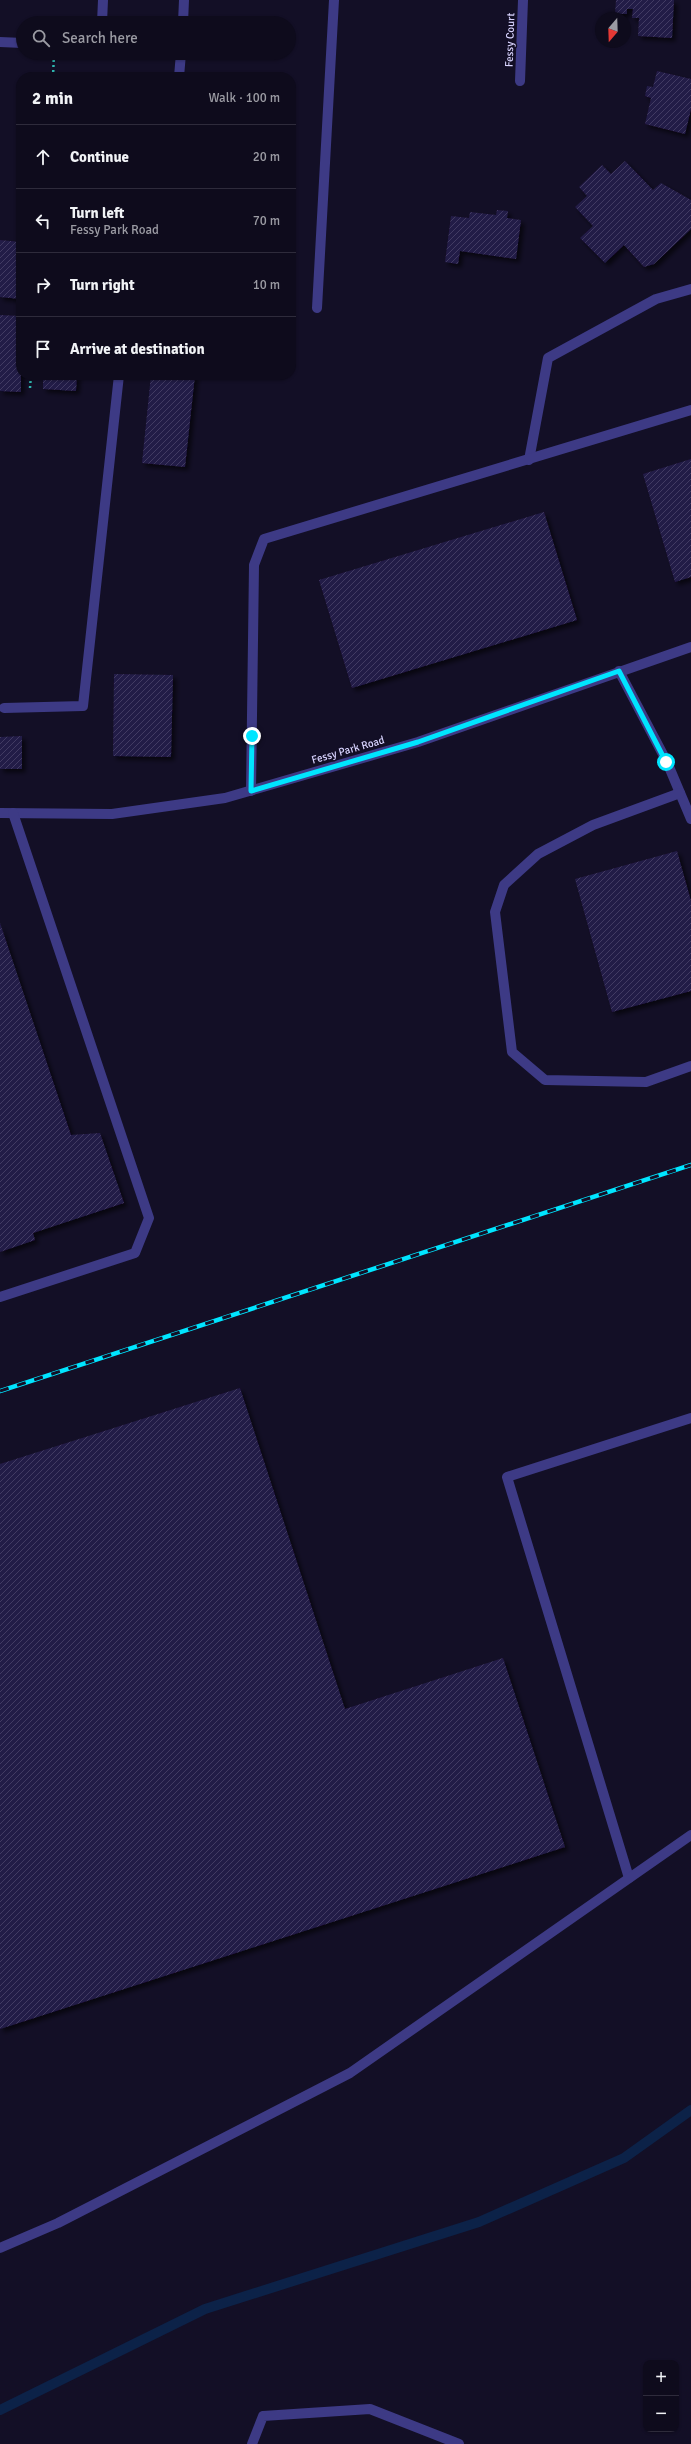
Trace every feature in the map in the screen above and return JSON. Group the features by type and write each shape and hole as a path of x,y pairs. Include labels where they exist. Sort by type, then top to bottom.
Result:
{"street":[{"path":"102,16 103,0"},
{"path":"183,16 184,0"},
{"path":"317,308 334,0"},
{"name":"Fessy Court","path":"520,81 523,0"},
{"path":"0,42 16,43"},
{"path":"179,72 180,60"},
{"path":"528,460 548,358 656,299 691,289"},
{"path":"4,708 83,706 118,380"},
{"path":"251,791 254,565 264,539 691,410"},
{"name":"Fessy Park Road","path":"0,813 112,814 225,798 418,742 691,647"},
{"path":"619,671 680,793 691,819"},
{"path":"680,793 593,825 538,854 504,886 495,912 512,1052 545,1080 646,1082 691,1066"},
{"path":"0,1297 135,1253 149,1218 13,813"},
{"path":"629,1878 507,1477 691,1418"},
{"path":"0,2248 58,2223 350,2073 691,1835"},
{"path":"252,2444 263,2416 370,2409 459,2444"}],"path":[{"path":"53,72 54,60"},
{"path":"30,388 31,380"}],"building":[{"path":"616,0 674,0 672,38 638,36 639,18 632,18 633,9 627,9 627,12 615,12"},
{"path":"657,71 691,79 691,109 685,134 645,124 651,98 645,96 647,86 653,87"},
{"path":"625,161 653,190 661,183 691,200 691,229 654,264 644,267 624,245 605,263 580,238 593,226 575,207 587,196 579,187 602,165 611,174"},
{"path":"497,210 508,211 507,218 521,220 516,259 460,251 458,264 445,262 451,216 469,218 470,212 496,215"},
{"path":"0,240 16,242 16,299 0,297"},
{"path":"0,315 16,316 16,380 21,380 21,392 0,391"},
{"path":"43,380 77,380 76,391 43,389"},
{"path":"150,380 194,380 185,467 142,463"},
{"path":"691,459 691,577 675,582 643,474"},
{"path":"544,512 577,620 352,688 319,580"},
{"path":"114,674 173,675 171,757 113,756"},
{"path":"22,736 22,769 0,769 0,737"},
{"path":"677,851 691,901 691,991 612,1012 575,879"},
{"path":"0,923 71,1135 100,1133 124,1203 33,1233 35,1240 0,1252"},
{"path":"240,1388 345,1709 503,1658 565,1847 0,2029 0,1464"}],"waterway":[{"path":"0,2410 205,2309 479,2222 624,2158 691,2110"}],"railway":[{"path":"0,1391 691,1165"}],"route":[{"path":"252,736 251,791 418,742 619,671 666,762"}]}
